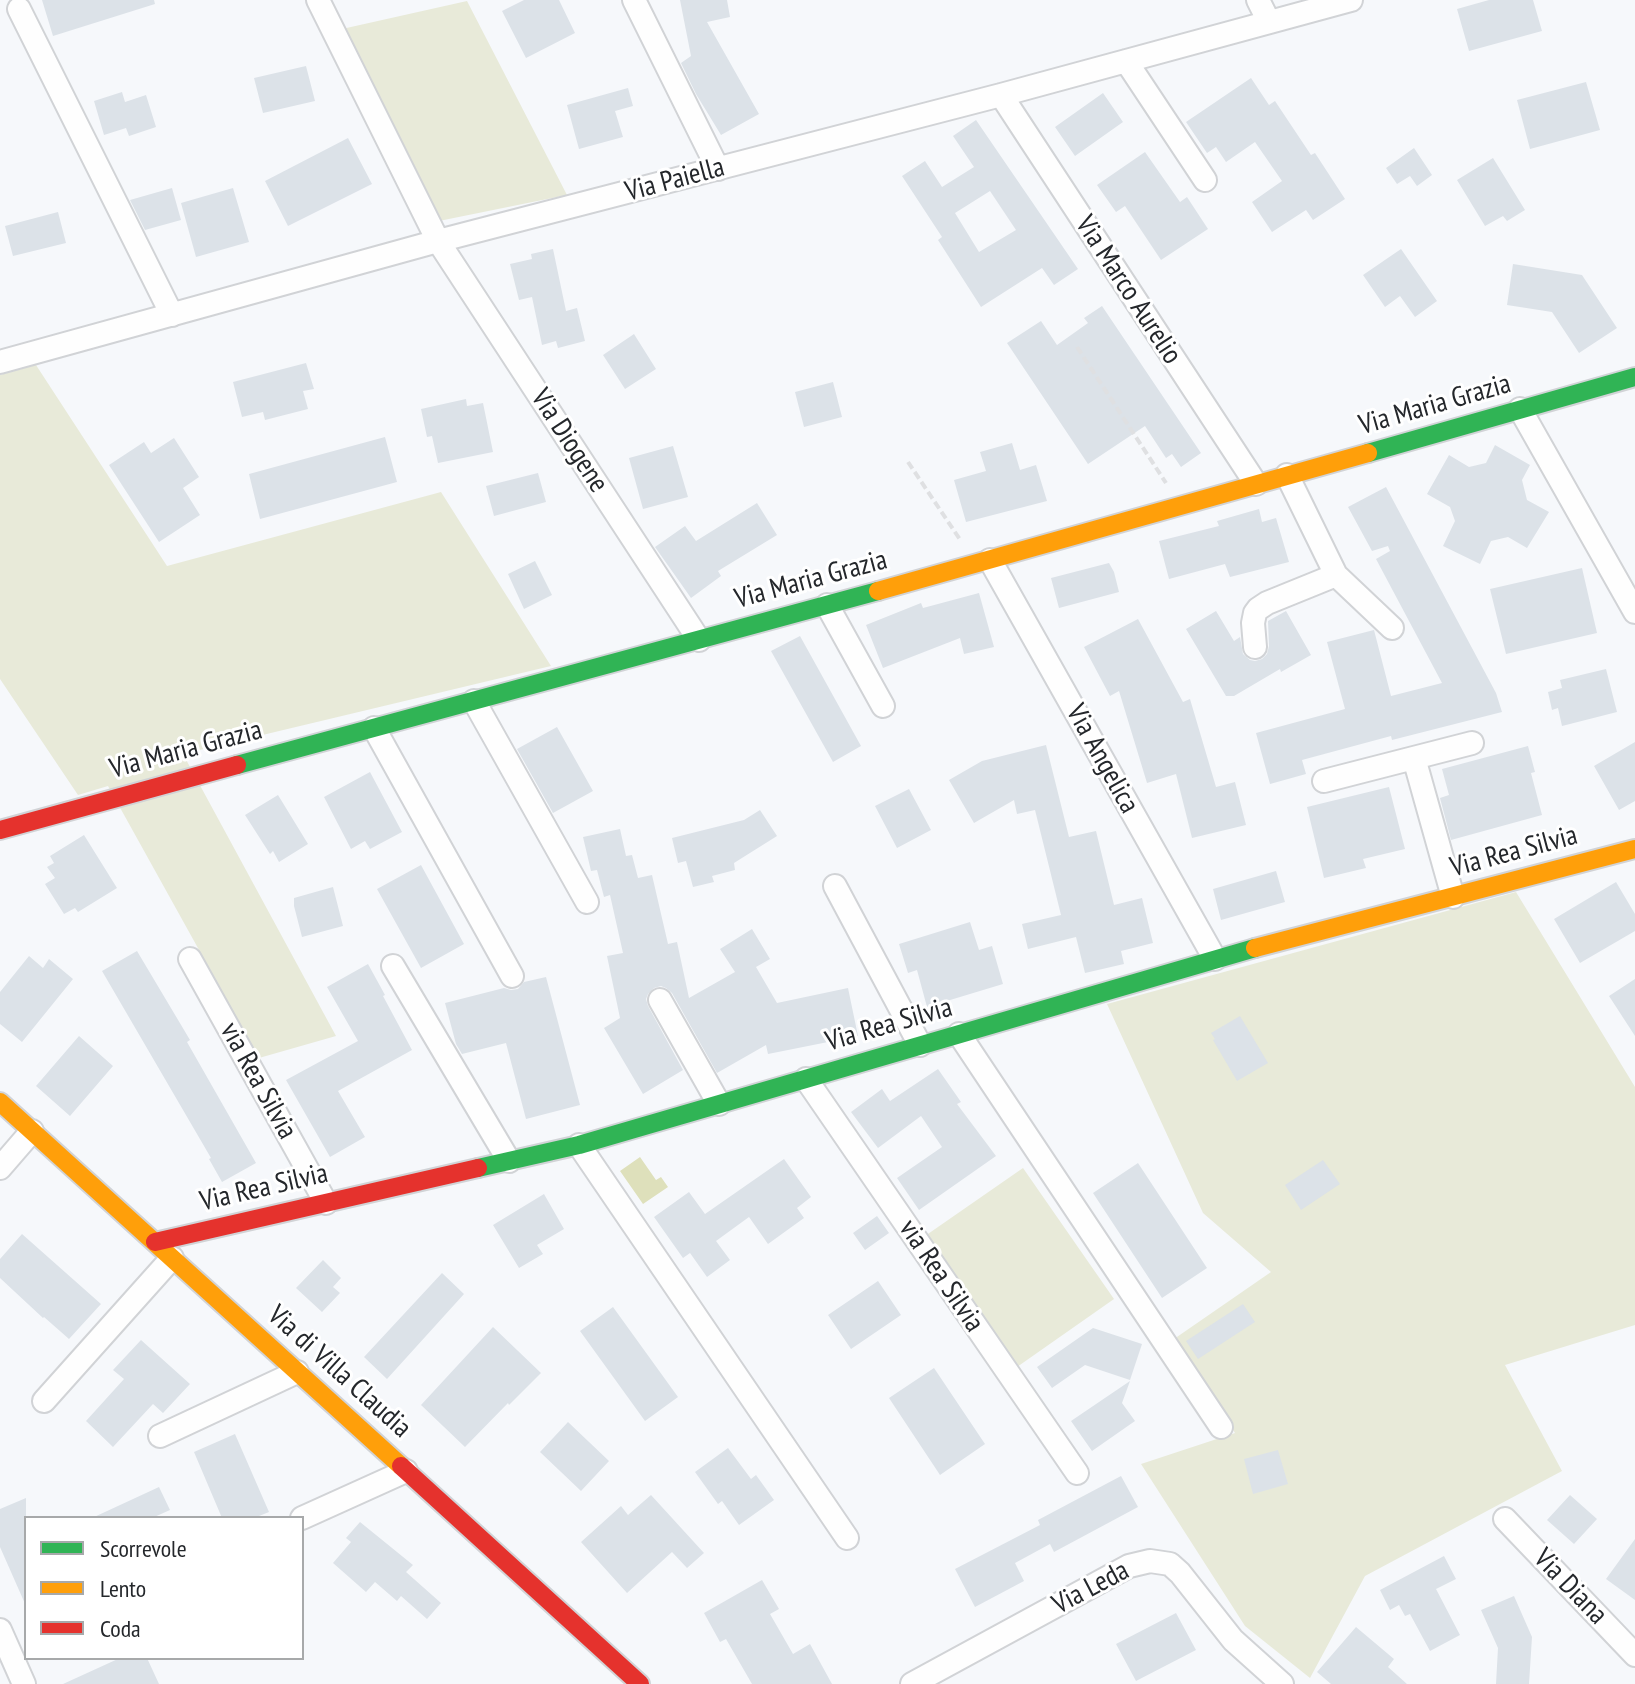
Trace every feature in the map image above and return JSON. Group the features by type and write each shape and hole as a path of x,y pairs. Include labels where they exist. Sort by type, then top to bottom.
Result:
{"street":[{"name":"Via Diogene","path":"318,0 438,241 699,640"},
{"path":"634,0 718,169"},
{"path":"1258,0 1269,22"},
{"name":"Via Paiella","path":"0,362 438,241 1001,95 1351,0"},
{"path":"19,9 172,315"},
{"path":"1126,61 1205,180"},
{"name":"Via Marco Aurelio","path":"1001,95 1256,484"},
{"name":"Via Maria Grazia","path":"0,830 983,562 1635,377"},
{"path":"1520,409 1635,612"},
{"path":"1287,475 1336,575 1392,628"},
{"name":"Via Angelica","path":"983,562 1215,959"},
{"path":"1255,647 1253,623 1258,609 1336,575"},
{"path":"827,605 883,706"},
{"path":"474,701 587,902"},
{"path":"374,728 512,976"},
{"path":"1324,781 1472,743"},
{"path":"1414,758 1453,897"},
{"name":"Via Rea Silvia","path":"155,1242 579,1145 1215,959 1635,849"},
{"name":"via Rea Silvia","path":"835,886 920,1045"},
{"name":"via Rea Silvia","path":"190,959 326,1203"},
{"path":"393,966 509,1161"},
{"path":"660,1000 719,1104"},
{"name":"via Rea Silvia","path":"959,1034 1221,1427"},
{"name":"via Rea Silvia","path":"806,1079 1077,1473"},
{"name":"Via di Villa Claudia","path":"0,1102 640,1684"},
{"path":"0,1168 32,1131"},
{"path":"579,1145 847,1538"},
{"path":"44,1401 172,1258"},
{"path":"160,1436 297,1372"},
{"path":"304,1517 406,1471"},
{"name":"Via Diana","path":"1505,1519 1635,1655"},
{"name":"Via Leda","path":"912,1684 1129,1566 1150,1561 1170,1564 1180,1573 1233,1640 1282,1684"},
{"path":"0,1630 12,1650 24,1684"}],"path":[{"path":"1077,347 1181,506"},
{"path":"908,462 983,562"}],"shaded area":[{"path":"467,1 567,195 439,221 342,29"},
{"path":"36,365 167,566 441,492 551,666 183,754 336,1036 259,1058 108,786 78,795 0,679 0,375"},
{"path":"1516,892 1635,1087 1635,1325 1505,1365 1562,1471 1365,1576 1310,1678 1245,1626 1141,1464 1235,1433 1174,1339 1271,1272 1203,1213 1107,1004"},
{"path":"640,1157 656,1180 661,1177 668,1187 643,1204 620,1171"},
{"path":"1023,1168 1114,1299 1017,1367 925,1236"}],"building":[{"path":"42,0 154,0 155,4 53,36"},
{"path":"524,0 559,0 575,33 526,58 502,11"},
{"path":"680,0 727,0 730,17 707,22 759,114 721,135 681,63 691,56"},
{"path":"1489,0 1533,0 1542,31 1469,51 1457,9"},
{"path":"306,66 315,101 263,113 254,78"},
{"path":"1251,78 1269,105 1275,101 1345,199 1313,220 1306,210 1272,232 1252,202 1282,181 1255,142 1226,162 1216,147 1207,153 1186,122"},
{"path":"1586,82 1600,130 1530,149 1517,100"},
{"path":"628,88 633,106 615,111 623,137 579,149 567,105"},
{"path":"122,92 125,102 146,95 156,127 129,136 126,128 104,135 94,101"},
{"path":"1103,93 1123,122 1075,156 1055,127"},
{"path":"976,120 1078,269 1054,285 1042,268 981,307 938,240 942,237 902,176 925,161 942,187 974,167 953,136","holes":["990,191 1016,230 979,252 955,213"]},
{"path":"348,138 372,184 288,226 265,181"},
{"path":"1414,148 1432,175 1417,186 1410,176 1397,184 1386,168"},
{"path":"1145,152 1180,202 1187,197 1208,229 1161,260 1125,206 1116,212 1097,185"},
{"path":"1493,158 1525,210 1507,221 1503,216 1485,226 1457,180"},
{"path":"172,188 181,220 145,230 130,200"},
{"path":"233,188 249,242 196,257 181,203"},
{"path":"58,212 66,243 13,256 5,226"},
{"path":"553,249 566,311 577,308 585,341 558,348 556,341 542,345 532,297 519,300 510,264 532,259 531,254"},
{"path":"1401,249 1437,301 1415,317 1400,296 1385,307 1363,275"},
{"path":"1513,264 1582,275 1617,328 1579,353 1552,312 1507,305"},
{"path":"1102,306 1201,453 1181,467 1172,454 1166,458 1145,426 1088,464 1007,343 1041,321 1057,345 1088,323 1084,318"},
{"path":"634,334 656,369 625,389 603,355"},
{"path":"306,363 314,389 303,391 308,409 265,420 263,412 242,417 233,382"},
{"path":"833,382 842,417 804,427 795,392"},
{"path":"466,399 467,406 483,403 493,452 438,463 432,436 427,437 421,409"},
{"path":"385,437 397,482 260,519 249,474"},
{"path":"174,438 199,477 183,488 200,515 159,542 109,465 144,442 151,453"},
{"path":"1012,443 1020,470 1036,465 1047,501 966,522 954,480 986,471 980,452"},
{"path":"1495,445 1530,465 1522,480 1527,500 1549,512 1527,548 1508,537 1491,541 1480,564 1443,546 1455,521 1450,507 1427,494 1449,455 1469,467 1486,463"},
{"path":"673,446 688,497 643,509 629,458"},
{"path":"538,473 546,502 494,516 486,486"},
{"path":"1386,487 1496,693 1502,712 1392,740 1391,736 1302,760 1306,774 1270,784 1256,733 1345,709 1327,642 1374,630 1391,696 1442,683 1376,559 1390,551 1388,546 1372,551 1348,507"},
{"path":"757,503 777,535 718,571 721,576 691,598 655,547 685,526 696,541"},
{"path":"1259,509 1262,522 1276,518 1289,562 1230,577 1225,564 1169,579 1159,541 1219,526 1217,521"},
{"path":"535,561 552,595 524,609 508,574"},
{"path":"1109,563 1119,592 1059,608 1051,578"},
{"path":"1582,568 1597,633 1506,654 1490,589"},
{"path":"979,593 994,647 964,654 960,638 883,668 866,625 921,603 923,608"},
{"path":"1216,611 1234,641 1240,637 1243,654 1250,660 1262,659 1267,654 1268,621 1286,611 1311,655 1234,696 1226,696 1186,629"},
{"path":"1138,619 1183,702 1190,699 1216,787 1235,782 1246,825 1192,838 1176,774 1147,783 1119,691 1110,696 1084,647"},
{"path":"800,636 861,746 833,762 771,651"},
{"path":"1606,669 1617,712 1562,726 1558,708 1552,710 1548,692 1562,688 1560,680"},
{"path":"557,727 593,791 553,813 517,749"},
{"path":"1635,742 1635,801 1619,810 1594,766"},
{"path":"1046,745 1069,837 1096,831 1114,905 1142,898 1153,943 1121,951 1124,964 1085,973 1076,937 1028,949 1022,924 1061,915 1035,810 1017,814 1014,800 974,823 949,780 982,761"},
{"path":"1528,746 1535,772 1531,773 1542,815 1451,840 1440,798 1449,795 1442,769"},
{"path":"370,772 402,832 370,849 365,841 351,849 324,797"},
{"path":"1389,787 1405,849 1363,859 1366,868 1324,878 1307,807"},
{"path":"909,789 931,830 897,848 875,806"},
{"path":"278,795 308,844 279,862 273,851 270,854 245,815"},
{"path":"760,810 777,836 734,863 735,870 712,876 714,882 693,887 686,861 678,863 672,838 744,820"},
{"path":"620,829 626,856 632,855 638,878 652,875 668,944 677,942 689,998 735,972 720,949 752,929 770,959 756,967 777,1003 848,988 858,1036 768,1054 766,1045 717,1073 672,993 661,986 654,988 646,999 683,1070 643,1094 604,1028 620,1018 607,956 623,953 610,895 604,897 597,870 591,871 583,837"},
{"path":"84,835 117,888 78,912 75,908 64,914 45,884 55,878 47,867 54,863 50,856"},
{"path":"421,865 464,944 421,968 377,889"},
{"path":"1276,871 1285,902 1221,920 1213,889"},
{"path":"1616,882 1635,914 1635,931 1580,963 1554,919"},
{"path":"333,887 343,926 302,937 294,898"},
{"path":"970,922 979,950 992,946 1003,984 927,1007 917,970 908,973 899,944"},
{"path":"137,951 190,1040 187,1042 256,1163 222,1182 102,971"},
{"path":"29,956 43,968 49,959 73,979 22,1042 0,1024 0,992"},
{"path":"368,964 412,1050 338,1091 365,1137 330,1157 286,1080 358,1041 327,987"},
{"path":"546,977 580,1105 526,1119 506,1043 462,1054 456,1044 445,1003 504,988 518,989 524,982"},
{"path":"1635,979 1635,1036 1609,996"},
{"path":"1240,1016 1268,1063 1237,1081 1211,1033"},
{"path":"79,1036 113,1066 70,1116 36,1086"},
{"path":"938,1069 961,1102 957,1104 996,1156 919,1210 897,1178 942,1147 921,1116 878,1148 851,1112 882,1089 890,1101"},
{"path":"784,1159 811,1197 797,1208 804,1218 768,1244 749,1217 716,1241 730,1260 707,1277 690,1253 683,1258 654,1217 689,1192 705,1214"},
{"path":"1323,1160 1340,1184 1301,1210 1285,1185"},
{"path":"1138,1163 1207,1268 1162,1298 1093,1193"},
{"path":"544,1194 564,1229 537,1245 543,1254 519,1268 493,1225"},
{"path":"877,1216 889,1233 865,1250 853,1233"},
{"path":"22,1234 101,1304 69,1339 0,1278 0,1259"},
{"path":"323,1260 341,1278 333,1287 340,1293 322,1312 296,1288"},
{"path":"442,1273 464,1294 387,1379 364,1357"},
{"path":"878,1281 901,1315 851,1349 828,1315"},
{"path":"1243,1304 1255,1322 1198,1359 1186,1341"},
{"path":"613,1307 678,1397 645,1421 580,1331"},
{"path":"493,1327 541,1373 465,1447 421,1405"},
{"path":"1093,1328 1142,1344 1130,1380 1085,1365 1052,1388 1037,1367"},
{"path":"141,1340 190,1384 163,1413 153,1404 113,1447 86,1421 124,1379 113,1370"},
{"path":"934,1368 985,1444 940,1475 889,1398"},
{"path":"1130,1381 1122,1403 1135,1421 1092,1451 1071,1421"},
{"path":"568,1422 609,1461 581,1491 540,1452"},
{"path":"235,1434 269,1512 259,1516 221,1516 194,1452"},
{"path":"728,1448 751,1479 756,1475 774,1500 739,1525 722,1501 718,1504 695,1472"},
{"path":"1278,1450 1288,1484 1253,1494 1244,1459"},
{"path":"1121,1476 1138,1507 1054,1552 1050,1544 1015,1563 1024,1581 975,1607 955,1569 1040,1525 1038,1520"},
{"path":"159,1487 170,1510 156,1516 96,1516"},
{"path":"651,1495 704,1553 687,1568 672,1552 627,1593 581,1542 621,1506 628,1515"},
{"path":"1570,1495 1597,1519 1574,1544 1547,1520"},
{"path":"26,1498 24,1601 0,1547 0,1509"},
{"path":"360,1522 413,1565 406,1572 441,1603 427,1619 401,1596 397,1601 375,1582 366,1592 333,1563 351,1542 346,1538"},
{"path":"1635,1539 1635,1600 1606,1579"},
{"path":"1444,1556 1456,1579 1436,1589 1460,1635 1430,1651 1410,1614 1405,1616 1399,1605 1390,1610 1380,1590"},
{"path":"762,1580 779,1609 770,1614 793,1654 810,1644 832,1684 752,1684 726,1639 720,1642 704,1613"},
{"path":"1514,1596 1532,1637 1529,1684 1496,1684 1498,1648 1481,1610"},
{"path":"1176,1613 1196,1650 1136,1681 1116,1644"},
{"path":"1356,1627 1394,1659 1388,1667 1407,1684 1331,1684 1317,1672"},
{"path":"116,1660 148,1660 159,1684 63,1684"}],"traffic: fast":[{"path":"1368,453 1635,377"},
{"path":"237,765 878,591"},
{"path":"478,1168 579,1145 1255,948"}],"traffic: slow":[{"path":"878,591 1368,453"},
{"path":"1255,948 1635,849"},
{"path":"0,1102 401,1466"}],"traffic: jam":[{"path":"0,830 237,765"},
{"path":"155,1242 478,1168"},
{"path":"401,1466 640,1684"}]}
